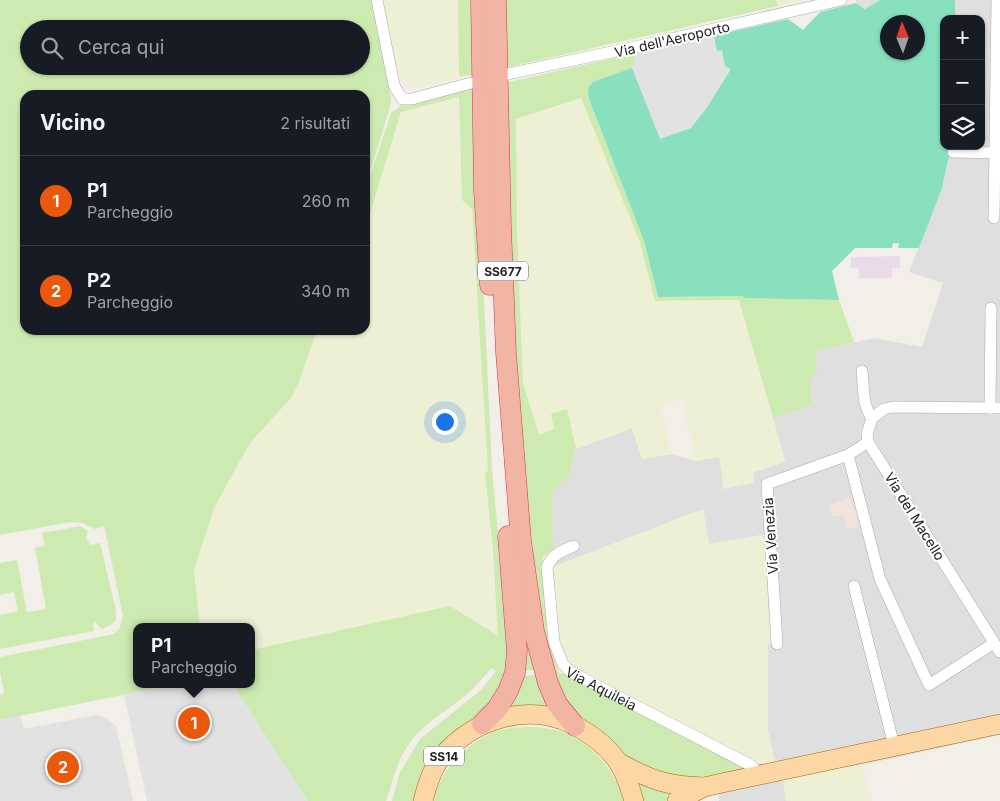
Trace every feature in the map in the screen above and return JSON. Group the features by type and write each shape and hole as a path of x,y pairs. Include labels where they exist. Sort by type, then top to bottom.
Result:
{"highway":[{"name":"SS677","path":"481,0 485,200 496,405 517,651 515,673 508,691 497,709 482,724"},
{"name":"SS677","path":"496,0 504,295 513,449 521,541 534,631 548,683 557,704 575,726"}],"main road":[{"name":"SS14","path":"423,801 436,766 449,749 465,735 482,724 523,714 566,721 585,731 604,745 617,761 627,780 634,801"},
{"path":"750,777 1000,724"},
{"name":"SS14","path":"617,761 635,772 676,786 704,787 750,777"},
{"name":"SS14","path":"677,801 704,787"}],"street":[{"path":"378,0 394,86 402,98 412,98 472,83"},
{"name":"Via dell'Aeroporto","path":"503,75 841,0"},
{"path":"994,218 998,153 997,0"},
{"path":"954,152 998,153"},
{"path":"868,442 872,418 884,409 893,407 995,408 991,308"},
{"path":"862,371 865,403 872,418"},
{"name":"Via Venezia","path":"777,644 766,484 848,454 868,442"},
{"name":"Via del Macello","path":"868,442 997,648"},
{"path":"848,454 880,580 929,685 997,648"},
{"name":"Via Aquileia","path":"574,546 559,552 550,559 547,567 554,642 563,664 571,672 752,766 750,777"},
{"path":"854,586 894,746"}],"shaded area":[{"path":"856,0 880,0 866,9 856,3"},
{"path":"955,0 1000,0 1000,735 862,765 783,777 786,801 719,801 716,777 775,762 768,731 768,644 774,643 768,611 768,600 772,600 767,534 709,544 703,509 553,567 552,492 569,477 576,449 632,428 642,458 672,454 695,461 719,457 754,472 785,461 773,418 813,405 809,379 817,375 816,351 874,338 922,347 943,283 909,272 942,188 948,164 949,150 985,150 985,15 955,15"},
{"path":"714,36 717,51 722,50 725,66 731,69 708,106 691,128 660,139 632,68 636,58 632,54"},
{"path":"900,256 900,268 892,268 892,278 859,278 859,268 851,268 851,257"},
{"path":"850,498 859,526 847,529 843,515 832,517 829,505"},
{"path":"157,688 235,688 308,801 147,801 124,695"},
{"path":"96,715 106,718 116,726 133,801 0,801 0,720 20,716 24,729"}],"green space":[{"path":"0,0 372,0 391,98 389,111 370,172 370,90 20,90 20,335 315,335 299,382 291,398 250,443 214,508 194,570 200,623 133,623 133,688 156,688 0,720 0,695 4,693 0,671 0,657 114,634 119,629 123,616 104,526 95,529 82,523 70,522 0,535"},
{"path":"382,0 458,0 459,77 411,88 395,69"},
{"path":"458,0 473,0 474,74 459,77"},
{"path":"502,0 775,0 779,6 503,68"},
{"path":"775,0 806,0 779,6"},
{"path":"880,0 955,0 955,15 940,15 940,150 949,150 950,152 942,188 919,248 898,248 899,243 893,243 892,248 855,248 832,271 839,300 744,298 743,296 658,297 644,241 589,99 588,88 593,82 632,68 636,58 632,54 788,19 803,30 820,12 856,3 865,9"},
{"path":"632,54 636,58 632,68 589,99 644,241 658,297 743,296 744,298 839,300 854,342 816,351 817,375 809,379 813,405 773,418 739,300 655,301 639,240 581,98 516,119 517,231 523,383 539,435 554,429 551,414 567,409 576,449 569,477 552,492 553,550 543,557 547,616 554,659 559,673 566,674 742,766 745,771 694,781 660,778 623,754 596,728 569,710 552,682 534,573 511,313 505,83"},
{"path":"474,88 492,469 510,658 500,690 417,790 413,801 392,801 400,772 420,739 481,690 496,671 492,668 466,695 426,726 413,739 400,760 386,801 308,801 235,688 255,688 255,649 450,606 498,636 493,553 485,473 488,471 472,209 462,200 459,97 401,112 370,214 370,176 391,113 403,104"},
{"path":"459,97 462,200 472,209 489,471 485,473 498,637 450,606 255,649 255,623 200,623 194,570 214,508 250,443 291,398 299,382 315,335 370,335 370,214 401,112"},
{"path":"581,98 639,240 655,301 740,300 785,462 754,472 753,483 723,489 719,457 695,461 682,400 661,405 672,454 642,459 632,428 576,449 567,409 554,429 539,435 523,383 517,231 516,119"},
{"path":"703,509 709,544 768,534 772,600 768,601 768,610 772,611 774,643 768,644 768,731 775,763 757,761 573,666 562,647 553,567"},
{"path":"80,526 88,531 86,538 90,545 100,543 116,611 116,620 102,629 95,622 93,624 94,631 0,649 0,615 18,611 14,592 0,595 0,563 17,560 27,612 46,609 35,548 45,546 42,533"},
{"path":"529,637 538,670 520,671 525,639"},
{"path":"538,675 555,712 500,709 518,676"},
{"path":"536,727 560,731 572,736 592,750 608,768 620,789 624,801 434,801 442,778 450,766 481,738 505,729"},
{"path":"862,765 872,801 786,801 783,777"},
{"path":"633,781 673,793 673,796 666,801 639,801"}],"place":[{"name":"P1","path":"194,723"},
{"name":"P2","path":"63,767"}]}
